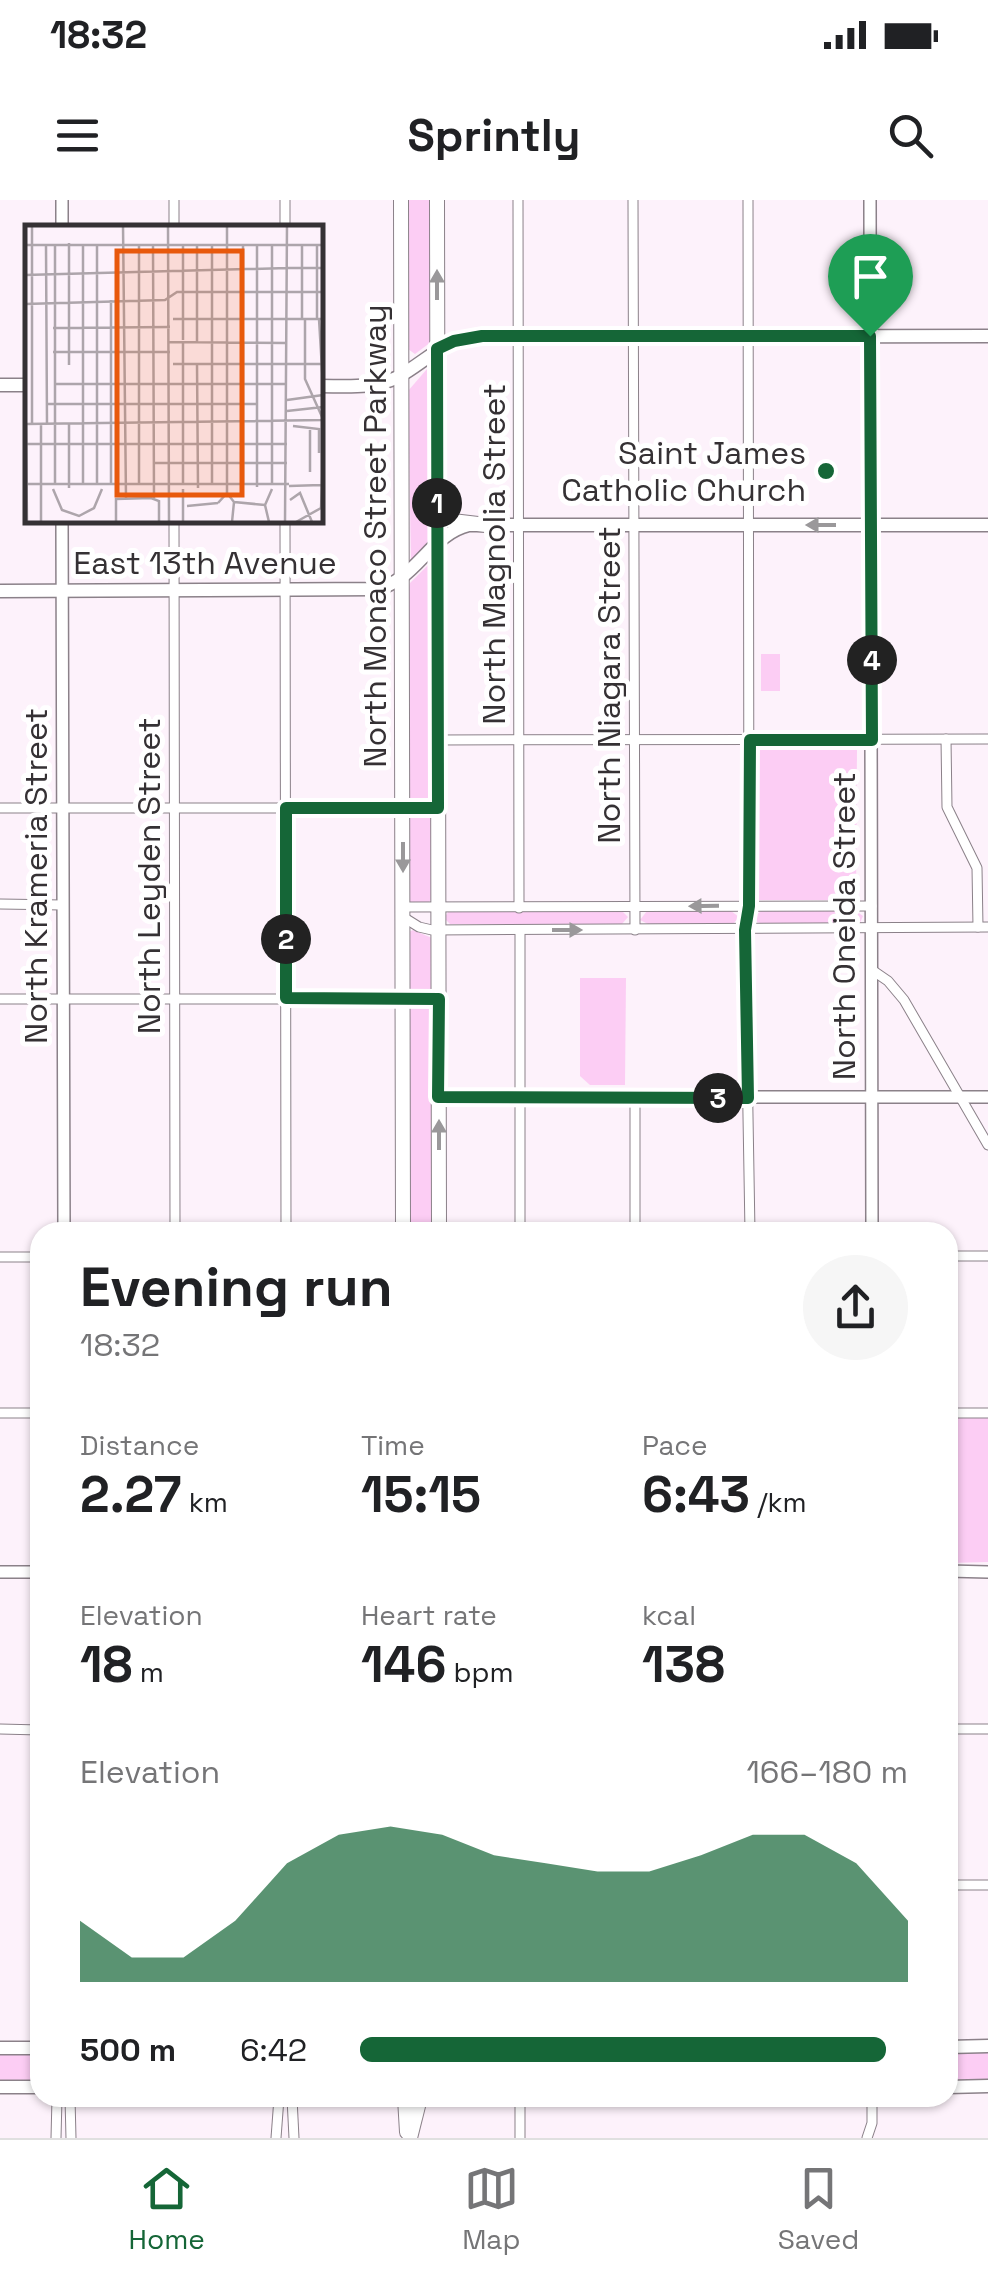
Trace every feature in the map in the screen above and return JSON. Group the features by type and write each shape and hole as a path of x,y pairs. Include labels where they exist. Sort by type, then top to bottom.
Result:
{"main road":[{"name":"North Monaco Street Parkway","path":"402,200 403,1222"},
{"name":"North Monaco Street Parkway","path":"437,200 439,1222"},
{"path":"322,386 370,385 402,374 437,349 468,338 988,336"},
{"path":"436,518 486,525"},
{"path":"401,578 436,543 460,528 486,525 988,525"},
{"name":"East 13th Avenue","path":"0,592 376,589 401,578"},
{"path":"958,2046 988,2046"},
{"path":"0,2048 30,2048"},
{"path":"958,2086 988,2086"},
{"path":"0,2087 30,2087"},
{"path":"406,2107 409,2138"},
{"path":"409,2138 418,2107"}],"street":[{"name":"North Magnolia Street","path":"518,200 519,908"},
{"name":"North Niagara Street","path":"633,200 634,930"},
{"path":"748,200 750,740 749,906 745,930 750,1222"},
{"name":"North Oneida Street","path":"870,200 872,1222"},
{"name":"North Krameria Street","path":"62,522 64,1222"},
{"name":"North Leyden Street","path":"174,522 175,1222"},
{"path":"286,522 286,1222"},
{"path":"403,912 419,927 438,930 983,927 983,871 948,812 946,739"},
{"path":"438,740 988,739"},
{"path":"0,808 438,808"},
{"path":"0,904 64,905"},
{"path":"403,912 438,908 872,906"},
{"path":"520,930 520,1222"},
{"path":"872,970 899,992 988,1145"},
{"path":"0,998 439,999"},
{"path":"438,1097 988,1097"},
{"path":"634,1098 636,1222"},
{"path":"958,1256 988,1256"},
{"path":"0,1257 30,1257"},
{"path":"0,1413 30,1414"},
{"path":"958,1414 988,1414"},
{"path":"0,1572 30,1572"},
{"path":"958,1572 988,1572"},
{"path":"0,1729 30,1730"},
{"path":"958,1729 988,1729"},
{"path":"958,1885 988,1885"},
{"path":"56,2138 57,2107"},
{"path":"70,2107 71,2138"},
{"path":"276,2138 278,2107"},
{"path":"292,2107 294,2138"},
{"path":"520,2107 520,2138"},
{"path":"867,2138 872,2107"},
{"path":"872,2123 878,2138"}],"shaded area":[{"path":"407,200 433,200 431,342 415,354 408,349"},
{"path":"431,369 432,543 411,563 408,391"},
{"path":"428,565 434,567 432,802 413,803 409,799 408,592 410,583"},
{"path":"761,654 780,654 780,691 761,691"},
{"path":"759,749 857,749 856,900 759,900"},
{"path":"429,812 434,896 429,902 409,902 409,818 413,813"},
{"path":"449,911 622,911 628,917 622,924 450,924 444,918"},
{"path":"647,911 731,911 739,917 733,924 648,924 640,920"},
{"path":"761,911 856,911 863,916 859,925 763,924 755,916"},
{"path":"409,932 432,938 430,994 408,992"},
{"path":"580,978 626,978 625,1085 590,1085 580,1076"},
{"path":"409,1008 433,1008 434,1222 408,1222"},
{"path":"988,1417 988,1562 958,1563 958,1418"},
{"path":"958,2052 988,2052 988,2083 958,2083"},
{"path":"0,2054 30,2054 30,2084 0,2084"}],"place":[{"name":"Saint James Catholic Church","path":"826,471"}],"route":[{"path":"482,336 870,336 872,740 750,740 749,906 745,930 748,1098 438,1097 439,999 286,998 286,808 438,808 437,349 482,336"}]}
